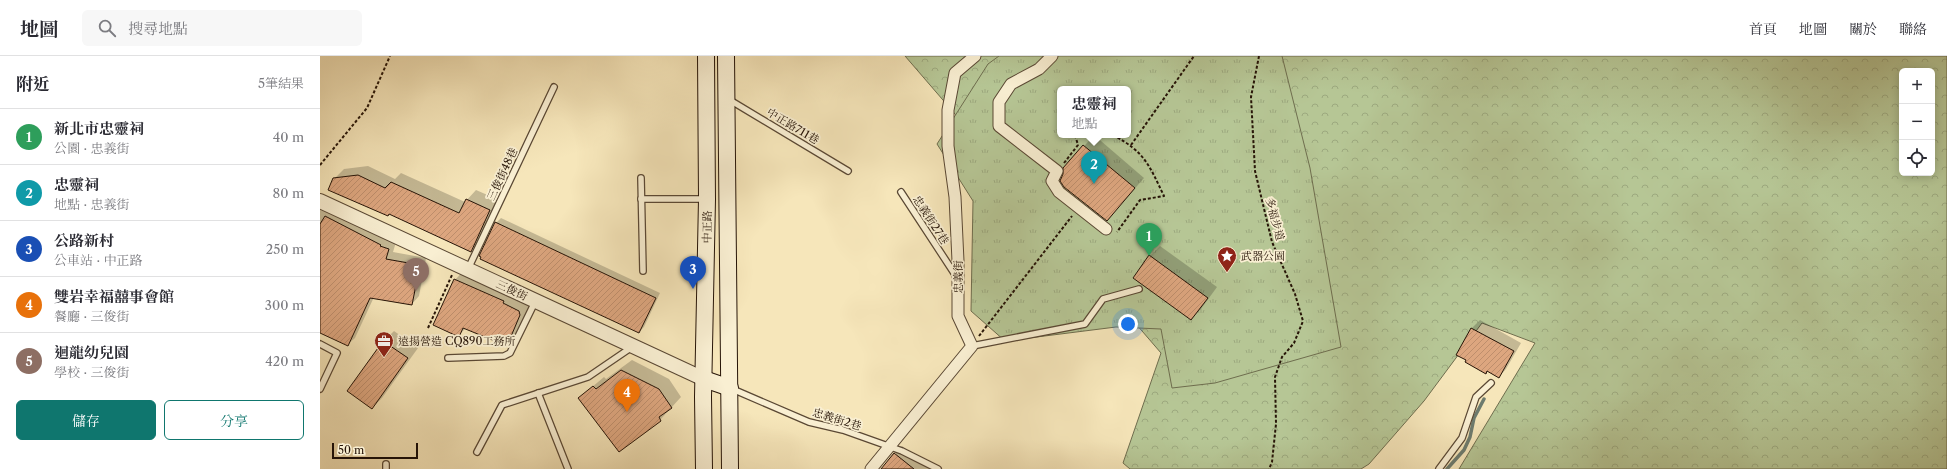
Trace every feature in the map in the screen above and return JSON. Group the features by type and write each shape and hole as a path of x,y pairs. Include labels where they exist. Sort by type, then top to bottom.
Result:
{"main road":[{"name":"中正路","path":"704,469 707,199 706,56"},
{"name":"中正路","path":"726,56 730,469"},
{"path":"704,379 730,388"}],"street":[{"name":"忠義街","path":"972,346 958,316 955,197 948,146 948,110 955,73 975,56"},
{"path":"1052,56 1039,69 1011,84 999,102 1000,126 1057,171 1052,181 1059,192 1106,229"},
{"name":"三俊街","path":"320,201 704,379"},
{"path":"871,469 887,447 972,346"}],"lane":[{"name":"三俊街48巷","path":"462,268 554,87"},
{"name":"中正路711巷","path":"727,98 848,171"},
{"path":"641,178 643,271"},
{"name":"忠義街27巷","path":"901,192 958,278"},
{"path":"641,199 707,199"},
{"path":"972,346 1085,324 1103,299 1139,289"},
{"path":"448,358 504,356 510,353 535,301"},
{"path":"320,344 337,353 320,389"},
{"path":"477,452 502,405 588,377 633,347"},
{"path":"1439,469 1462,438 1476,397 1491,383"},
{"name":"忠義街2巷","path":"730,388 753,396 809,422 843,430 887,447 902,451 938,469"},
{"path":"538,393 568,469"}],"path":[{"path":"320,165 367,108 390,56"},
{"path":"1131,145 1187,69 1194,56"},
{"name":"多福步道","path":"1259,56 1252,97 1255,171 1272,242 1296,294 1303,321 1294,343 1282,357 1274,377 1276,424 1272,462 1269,469"},
{"path":"1057,171 1078,145 1076,138"},
{"path":"1106,229 1114,236 1140,200 1164,196 1148,163 1131,145 1118,138"},
{"path":"972,346 1079,207"},
{"path":"428,328 462,268"}],"green space":[{"path":"905,56 1947,56 1947,469 1459,469 1535,343 1482,323 1424,401 1369,464 1361,469 1130,469 1123,463 1161,353"},
{"path":"999,56 1282,56 1310,168 1341,347 1215,383 1172,388 1161,329 1116,327 1005,341 971,311 973,201 937,144 988,64"}],"building":[{"path":"1083,145 1135,188 1107,221 1064,187 1060,181 1063,174 1063,168"},
{"path":"358,175 385,188 391,182 459,213 466,199 490,210 471,252 389,214 388,216 328,190 333,178"},
{"path":"325,216 381,245 380,246 389,249 386,259 420,265 412,305 370,298 348,346 320,333 320,224"},
{"path":"495,222 656,298 639,333 480,259 481,257 479,256"},
{"path":"1149,255 1208,298 1191,320 1133,278"},
{"path":"454,279 504,301 503,303 519,311 520,315 507,346 463,328 459,337 433,325"},
{"path":"1471,328 1514,351 1499,378 1487,371 1486,374 1456,355"},
{"path":"383,341 408,358 372,409 347,391"},
{"path":"621,370 659,389 672,408 659,417 661,421 619,452 578,398 593,386 596,389"},
{"path":"894,453 914,469 881,469"}],"waterway":[{"path":"1447,469 1464,450 1470,437 1474,418 1484,399"}],"place":[{"name":"忠靈祠","path":"1094,184"},
{"name":"新北市忠靈祠","path":"1149,256"},
{"name":"武器公園","path":"1227,273"},
{"name":"公路新村","path":"693,289"},
{"name":"迴龍幼兒園","path":"416,291"},
{"name":"遠揚營造 CQ890工務所","path":"384,358"},
{"name":"雙岩幸福囍事會館","path":"627,412"}]}
